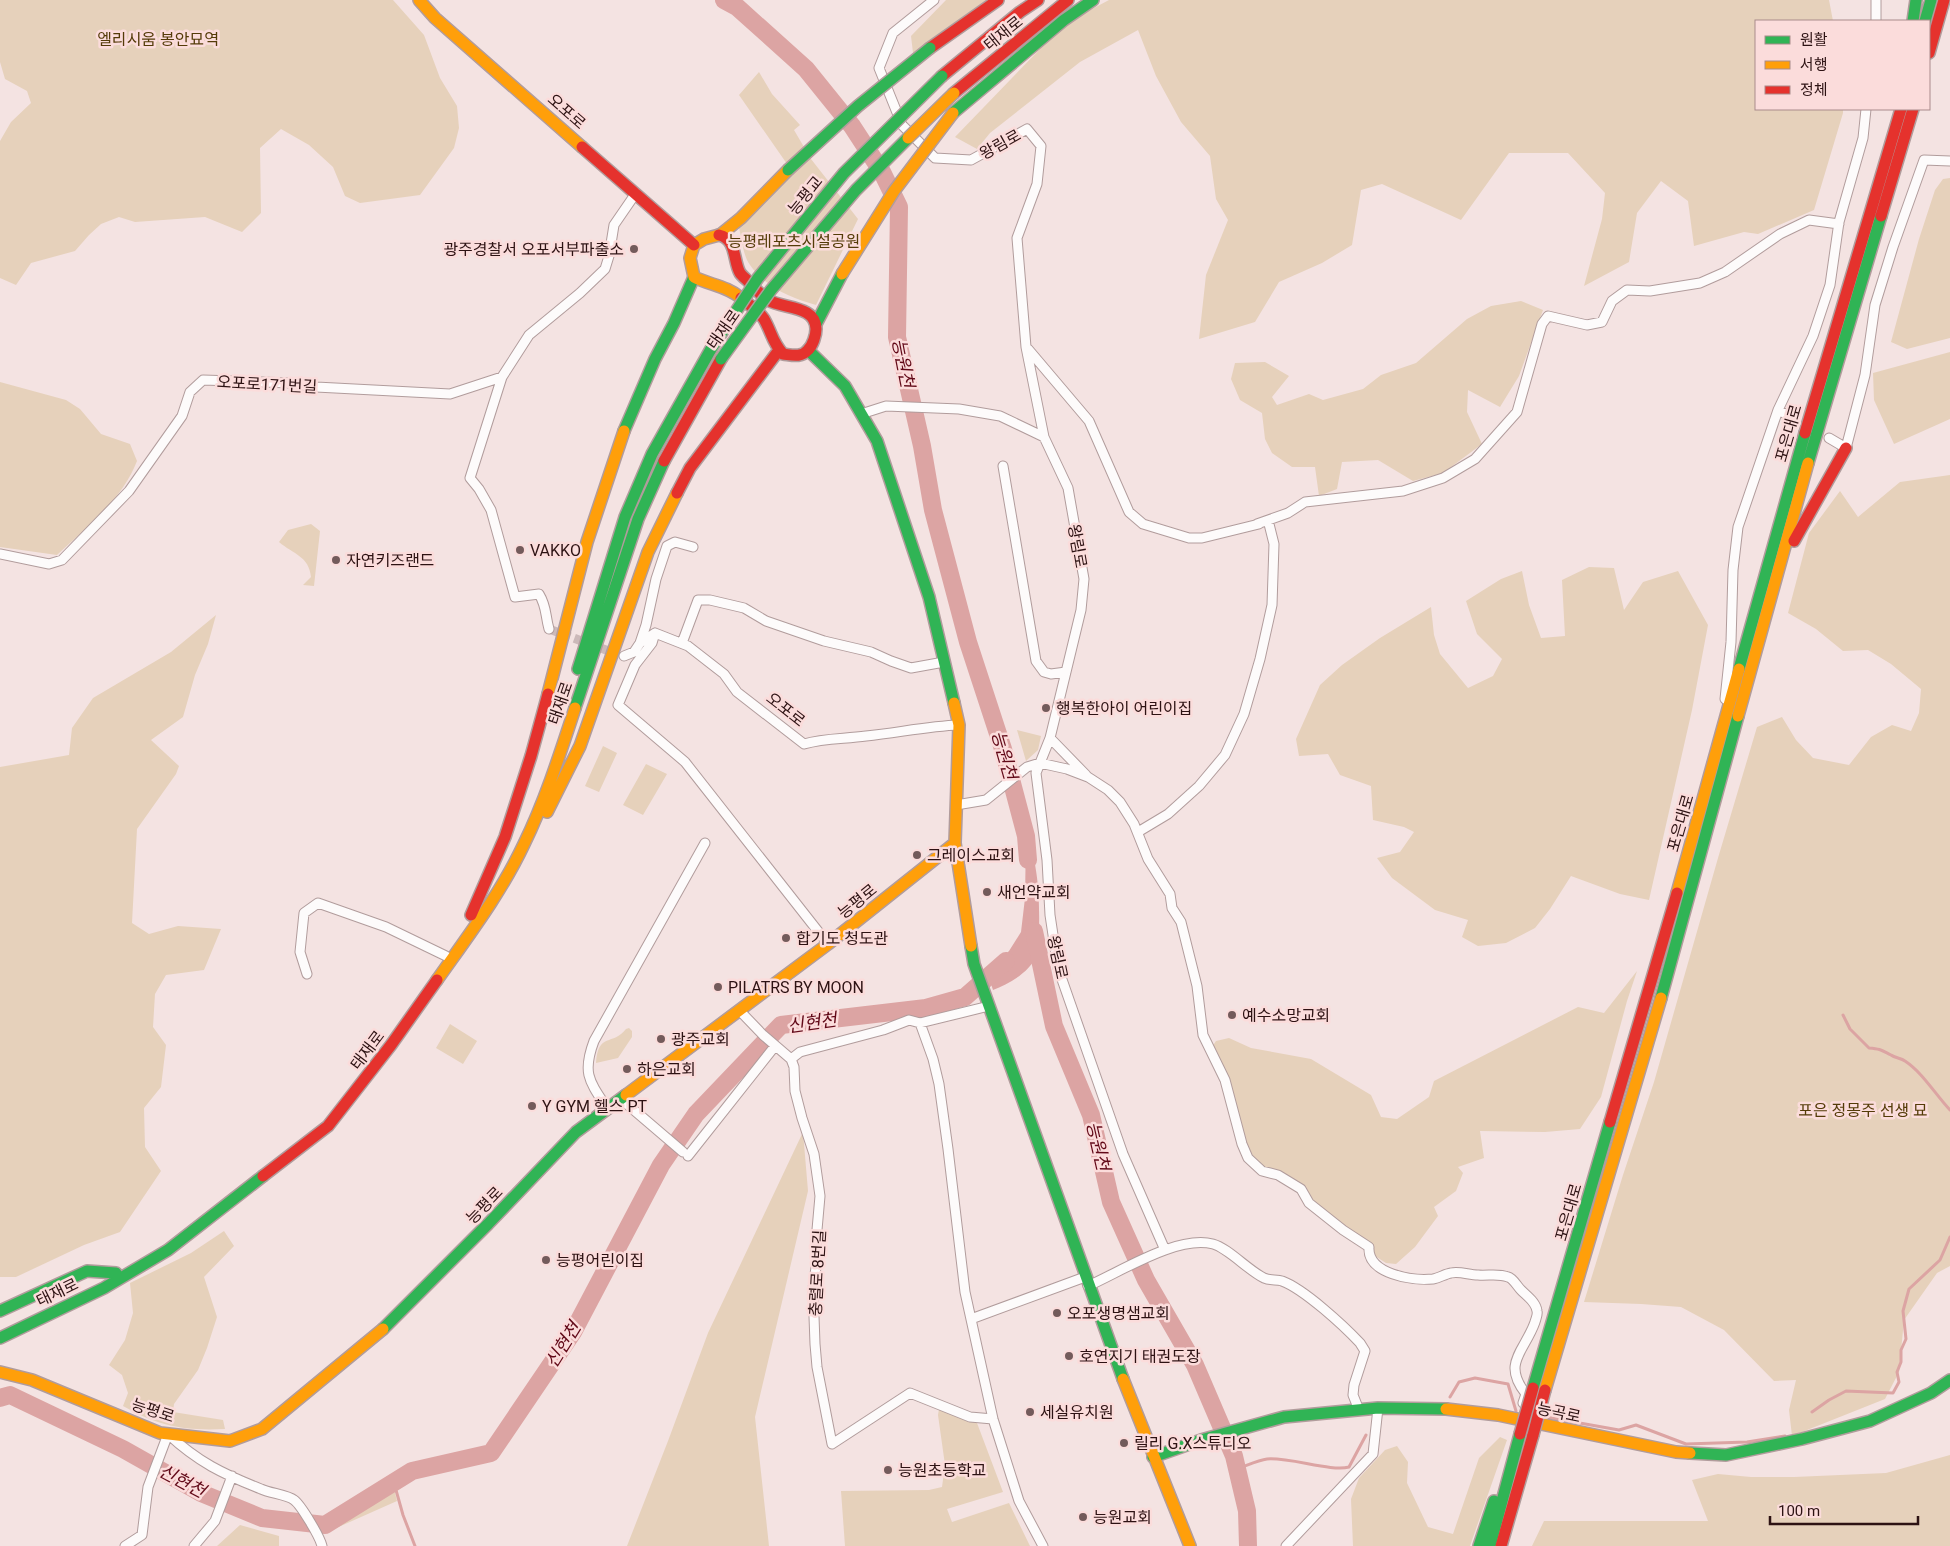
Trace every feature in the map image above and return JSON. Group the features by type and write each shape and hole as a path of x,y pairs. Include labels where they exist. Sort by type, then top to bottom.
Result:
{"main road":[{"name":"오포로","path":"419,0 435,18 694,245"},
{"path":"475,918 531,756 558,659 587,542 625,427 694,277 690,258 694,245 704,239 720,235 741,218 788,170 858,106 930,48 998,0"},
{"name":"태재로","path":"942,76 1020,12 1038,0"},
{"name":"태재로","path":"0,1328 95,1285 166,1242 244,1184 321,1122 387,1040 446,956 500,888 524,844 557,762 638,518 664,461 721,359 771,290 856,190 954,93 1068,0"},
{"path":"694,277 736,294 763,317 771,332 774,344 783,354 798,356 808,350 816,335 816,324 842,274 867,230 917,157 953,113 1064,20 1093,0"},
{"path":"1913,20 1916,0"},
{"path":"1925,20 1931,0"},
{"path":"1930,49 1944,0"},
{"name":"능평교","path":"711,349 758,278 844,173 942,76"},
{"path":"1884,166 1896,110"},
{"name":"포은대로","path":"1539,1389 1789,487 1901,110"},
{"name":"포은대로","path":"1490,1546 1520,1434 1539,1389 1658,1008 1803,481 1913,110"},
{"path":"720,235 735,250 740,273 766,299 778,305 797,308 811,315 816,324"},
{"name":"태재로","path":"0,1338 104,1288 168,1250 328,1126 391,1045 475,918 516,841 534,802 551,758 625,517 652,454 711,349"},
{"path":"475,918 495,905 524,860 580,746 648,552 690,468 779,350"},
{"path":"808,350 845,386 878,441 929,597 959,725 955,843 974,964 1087,1282 1153,1457 1190,1546"},
{"path":"1776,584 1794,540 1846,448"},
{"name":"능평로","path":"0,1372 32,1380 152,1430 168,1434 230,1441 262,1429 377,1335 488,1224 576,1132 828,944 955,843"},
{"path":"0,1311 88,1271 116,1272"},
{"name":"능곡로","path":"1153,1457 1201,1440 1284,1417 1378,1408 1436,1408 1498,1415 1676,1452 1726,1455 1802,1439 1870,1421 1931,1393 1950,1380"},
{"path":"1506,1546 1532,1435 1539,1389"},
{"path":"1479,1546 1486,1521 1515,1454"},
{"path":"1501,1546 1520,1482"}],"street":[{"name":"왕림로","path":"934,0 893,33 880,68 902,125 935,158 972,160 1027,129 1041,146 1037,184 1018,238 1026,347 1044,437 1068,488 1084,579 1081,610 1050,738 1036,774 1047,860 1050,915 1058,968 1123,1154 1163,1251"},
{"path":"1876,0 1876,20"},
{"path":"1721,736 1731,642 1733,570 1738,527 1778,410 1814,336 1830,284 1839,224 1863,138 1866,110"},
{"path":"1829,438 1846,448 1865,375 1875,305 1893,247 1924,160 1950,161"},
{"path":"549,629 545,604 539,594 516,597 491,510 470,478 502,377 529,335 580,293 605,269 614,225 636,193"},
{"path":"1026,347 1089,421 1129,512 1143,524 1189,538 1202,538 1258,524 1288,513 1305,502 1403,491 1443,478 1476,460 1517,412 1542,324 1548,316 1587,324 1602,322 1612,301 1627,290 1650,291 1700,283 1725,272 1780,234 1809,220 1839,224"},
{"name":"오포로171번길","path":"0,554 49,564 62,560 129,491 182,416 190,392 204,380 292,383 316,387 450,394 502,377"},
{"path":"861,414 886,406 959,409 1000,416 1044,437"},
{"path":"1778,410 1793,418"},
{"path":"1003,466 1036,661 1044,672 1051,674 1066,672"},
{"path":"1138,832 1168,814 1200,786 1225,755 1244,714 1260,659 1272,605 1274,544 1268,520"},
{"path":"624,656 634,652 640,643 656,579 667,546 675,542 693,547"},
{"path":"682,643 698,600 710,600 744,608 766,621 824,642 871,652 911,668 944,662"},
{"path":"640,643 655,633"},
{"path":"655,633 652,643 635,665 618,705 685,762 828,944"},
{"name":"오포로","path":"655,633 688,646 724,674 737,692 804,744 820,740 959,725"},
{"path":"1050,738 1088,778"},
{"path":"956,805 988,798 1027,767 1040,763 1067,769 1088,778 1108,790 1120,802 1138,832 1148,859 1170,894 1172,908 1181,922 1196,986 1203,1034 1226,1080 1242,1144 1248,1158 1262,1171 1278,1175 1301,1189 1309,1203 1343,1230 1369,1247 1369,1253 1374,1264 1382,1270 1394,1275 1422,1279 1432,1279 1451,1273 1492,1274 1510,1277 1535,1304 1538,1313 1519,1351 1514,1367 1517,1383 1526,1394 1518,1420"},
{"path":"607,1108 590,1082 587,1059 594,1041 705,842"},
{"path":"307,974 300,952 304,912 318,903 386,928 446,956"},
{"path":"740,1011 762,1035 791,1059 800,1052 883,1030 909,1020 920,1023 989,1006"},
{"path":"920,1023 939,1084 965,1292 993,1419 1019,1501 1043,1546"},
{"path":"621,1099 685,1154 774,1045"},
{"name":"충렬로 8번길","path":"791,1059 802,1118 814,1154 820,1196 816,1241 817,1260 813,1289 815,1344 817,1367 832,1444 910,1392 970,1417 993,1419"},
{"path":"971,1319 1087,1282 1101,1281 1180,1244 1213,1244 1221,1247 1240,1263 1266,1279 1281,1280 1314,1301 1360,1343 1364,1351 1353,1395 1359,1410"},
{"path":"1286,1546 1373,1454 1378,1408"},
{"path":"125,1546 142,1535 148,1487 168,1434 207,1465 263,1490 294,1499 321,1542"},
{"path":"194,1546 215,1521 232,1476"}],"green space":[{"name":"엘리시움 봉안묘역","path":"0,0 393,0 424,35 440,78 457,106 459,128 454,148 420,195 360,203 345,196 333,167 309,145 281,129 260,148 261,213 242,232 205,217 135,222 119,217 101,224 75,251 31,263 16,285 0,278 0,141 11,122 31,103 27,91 5,79 0,62"},
{"path":"946,0 992,0 913,53 911,36"},
{"path":"1109,0 1829,0 1833,20 1755,20 1755,110 1843,110 1843,113 1814,210 1758,234 1744,232 1694,246 1688,201 1661,181 1637,213 1629,262 1584,286 1602,219 1605,193 1568,153 1509,153 1461,220 1382,184 1361,190 1352,245 1322,263 1279,282 1255,322 1199,339 1206,275 1228,220 1216,199 1210,156 1181,122 1156,76 1138,30 1080,62 990,133 977,149 955,137 1064,24"},
{"name":"능평레포츠시설공원","path":"759,72 772,94 800,125 794,130 811,159 858,219 816,305 797,299 771,286 756,273 746,257 743,247 739,228 794,174 739,95"},
{"path":"1950,178 1950,338 1907,349 1891,342 1919,239 1935,190 1943,179"},
{"path":"1521,301 1543,310 1519,376 1500,407 1468,390 1467,412 1482,444 1443,473 1413,481 1378,460 1342,462 1337,489 1319,496 1315,467 1292,467 1272,453 1265,439 1262,413 1240,400 1231,379 1235,363 1265,362 1289,376 1272,397 1277,405 1309,394 1323,400 1363,389 1381,375 1416,363 1467,319 1491,306"},
{"path":"1950,352 1950,419 1894,444 1874,400 1873,373"},
{"path":"0,382 66,400 80,409 101,434 130,444 137,461 122,488 103,512 57,555 0,547"},
{"name":"포은 정몽주 선생 묘","path":"1950,475 1950,1266 1937,1273 1904,1320 1899,1372 1885,1399 1792,1436 1789,1410 1796,1380 1774,1381 1724,1330 1681,1307 1584,1302 1654,1082 1757,727 1782,717 1796,740 1813,758 1849,765 1871,737 1892,725 1911,731 1919,713 1921,689 1891,664 1868,650 1843,651 1816,629 1788,613 1809,533 1840,491 1858,517 1900,482"},
{"path":"311,524 320,531 314,586 303,585 311,577 310,570 304,560 279,542 288,530"},
{"path":"1589,567 1614,568 1624,610 1643,582 1678,571 1708,625 1692,710 1649,900 1620,894 1571,876 1550,909 1535,928 1506,943 1478,946 1462,937 1468,920 1435,910 1392,878 1377,858 1400,852 1414,832 1404,827 1373,820 1371,786 1340,775 1328,754 1299,756 1296,739 1320,685 1342,665 1380,638 1431,607 1434,635 1440,654 1468,688 1493,676 1502,659 1477,634 1466,601 1501,579 1522,571 1529,605 1541,638 1565,636 1562,580"},
{"path":"216,615 208,644 195,675 183,717 151,740 179,766 176,774 137,829 132,923 149,934 178,926 221,929 204,970 166,975 155,994 153,1027 166,1045 161,1087 144,1108 145,1147 161,1171 120,1232 84,1245 16,1277 0,1277 0,767 69,755 72,728 93,698 171,652"},
{"path":"1017,730 1041,736 1038,750 1026,761"},
{"path":"603,746 617,753 599,792 585,786"},
{"path":"646,764 667,774 643,815 623,805"},
{"path":"1637,971 1601,1097 1580,1129 1545,1132 1480,1131 1484,1158 1458,1167 1463,1173 1456,1191 1434,1207 1438,1216 1415,1247 1396,1264 1386,1263 1372,1254 1322,1208 1263,1168 1250,1155 1228,1079 1212,1047 1216,1041 1229,1038 1251,1048 1311,1059 1371,1095 1381,1117 1397,1119 1429,1097 1434,1081 1578,1007 1604,1013"},
{"path":"974,997 971,1001 939,1006 959,999"},
{"path":"836,1019 786,1033 775,1042 771,1037 781,1026"},
{"path":"450,1024 477,1041 463,1064 436,1048"},
{"path":"629,1028 632,1031 632,1037 618,1058 596,1063 597,1053 603,1043"},
{"path":"803,1132 808,1191 755,1417 769,1546 627,1546 708,1333"},
{"path":"224,1231 234,1246 204,1277 217,1317 198,1370 174,1404 173,1412 223,1420 225,1429 184,1428 160,1423 123,1406 128,1393 122,1375 109,1365 125,1340 133,1313 130,1283 191,1253"},
{"path":"939,1409 977,1423 1003,1492 947,1509 952,1522 1009,1503 1030,1546 845,1546 841,1491 929,1490 942,1487 945,1465 938,1415"},
{"path":"1500,1437 1507,1440 1470,1546 1353,1546 1351,1499 1359,1478 1385,1450 1397,1446 1408,1462 1407,1483 1428,1527 1453,1534 1479,1458"},
{"path":"1950,1455 1950,1546 1532,1546 1544,1521 1708,1521 1692,1480 1718,1474 1751,1477 1794,1477 1886,1473"},
{"path":"393,1485 397,1501 325,1533 322,1528"},
{"path":"240,1525 279,1536 279,1546 217,1546"}],"shaded area":[{"path":"1020,814 1034,858 1038,886 1039,950 1034,961 1024,972 1012,981 993,990 987,972 1009,951 1021,932 1025,898 1026,836"},
{"path":"972,986 974,997 959,999 961,995"}],"waterway":[{"name":"능원천","path":"724,0 737,7 806,69 852,126 882,172 899,207 897,337 922,446 933,510 968,642 1003,749 1026,836 1028,860"},
{"name":"능원천","path":"1034,931 1054,1026 1091,1115 1111,1202 1146,1280 1195,1365 1234,1456 1247,1511 1248,1546"},
{"name":"신현천","path":"0,1398 10,1395 123,1449 201,1493 262,1518 325,1525 412,1471 491,1453 573,1332 661,1165 696,1114 781,1025 926,1008 965,997 1006,961"},
{"path":"1843,1015 1850,1029 1869,1048 1883,1051 1903,1060 1911,1066 1950,1110"},
{"path":"1812,1412 1846,1391 1893,1393 1899,1382 1897,1372 1901,1362 1901,1350 1906,1339 1903,1311 1909,1289 1940,1260 1950,1237"},
{"path":"1450,1397 1459,1382 1475,1378 1508,1384 1516,1411"},
{"path":"1546,1417 1619,1430 1636,1425 1686,1444 1747,1442 1785,1436"},
{"path":"1237,1469 1267,1459 1287,1460 1332,1468 1349,1467 1366,1435"},
{"path":"394,1483 403,1515 415,1546"}],"tunnel":[{"path":"549,629 617,654"}],"traffic: fast":[{"path":"953,113 1064,20 1093,0"},
{"path":"1913,20 1916,0"},
{"path":"1925,20 1931,0"},
{"path":"788,170 858,106 930,48"},
{"path":"711,349 758,278 844,173 942,76"},
{"path":"721,359 771,290 856,190 908,138"},
{"path":"1808,463 1881,216"},
{"path":"816,324 842,274"},
{"path":"624,431 655,359 674,323 694,277"},
{"path":"578,669 625,517 652,454 711,349"},
{"path":"808,350 845,386 877,441 929,597 954,703"},
{"path":"1739,669 1805,433"},
{"path":"575,708 638,519 664,461"},
{"path":"1661,998 1738,716"},
{"path":"971,946 974,964 1123,1379"},
{"path":"383,1329 488,1224 576,1132 626,1095"},
{"path":"1533,1388 1610,1122"},
{"path":"0,1338 104,1288 168,1250 263,1176"},
{"path":"0,1311 87,1271 116,1273"},
{"path":"1690,1453 1726,1455 1802,1439 1870,1421 1931,1393 1950,1380"},
{"path":"1153,1457 1201,1440 1284,1417 1378,1408 1446,1409"},
{"path":"1490,1546 1520,1434"},
{"path":"1479,1546 1494,1501"}],"traffic: slow":[{"path":"419,0 435,18 582,147"},
{"path":"908,138 954,93"},
{"path":"842,274 894,191 953,113"},
{"path":"720,235 741,218 788,170"},
{"path":"719,235 704,239 694,245 690,258 694,277 730,291 741,298"},
{"path":"548,694 587,542 624,431"},
{"path":"1738,716 1808,463"},
{"path":"547,812 580,746 648,552 677,493"},
{"path":"1677,893 1739,669"},
{"path":"954,703 959,725 955,843 971,946"},
{"path":"437,980 483,914 515,862 532,828 558,760 575,708"},
{"path":"626,1095 828,944 955,843"},
{"path":"1545,1390 1661,998"},
{"path":"0,1372 32,1380 160,1433 230,1441 262,1429 383,1329"},
{"path":"1123,1379 1190,1546"},
{"path":"1446,1409 1498,1415 1676,1452 1690,1453"}],"traffic: jam":[{"path":"930,48 998,0"},
{"path":"942,76 1020,12 1038,0"},
{"path":"954,93 1068,0"},
{"path":"1930,49 1944,0"},
{"path":"1805,433 1901,110"},
{"path":"1881,216 1913,110"},
{"path":"582,147 694,245"},
{"path":"719,235 725,237 732,246 740,273 762,296 774,303 798,309 811,316 815,321 816,329 810,348 805,353 799,355 783,354 762,316 741,298"},
{"path":"677,493 690,468 779,350"},
{"path":"664,461 721,359"},
{"path":"1794,541 1846,448"},
{"path":"471,915 505,837 531,756 548,694"},
{"path":"1610,1122 1677,893"},
{"path":"263,1176 328,1126 391,1045 437,980"},
{"path":"1520,1434 1533,1388"},
{"path":"1533,1435 1545,1390"},
{"path":"1501,1546 1533,1435"}],"place":[{"name":"광주경찰서 오포서부파출소","path":"634,249"},
{"name":"VAKKO","path":"520,550"},
{"name":"자연키즈랜드","path":"336,560"},
{"name":"행복한아이 어린이집","path":"1046,708"},
{"name":"그레이스교회","path":"917,855"},
{"name":"새언약교회","path":"987,892"},
{"name":"합기도 청도관","path":"786,938"},
{"name":"PILATRS BY MOON","path":"718,987"},
{"name":"예수소망교회","path":"1232,1015"},
{"name":"광주교회","path":"661,1039"},
{"name":"하은교회","path":"627,1069"},
{"name":"Y GYM 헬스 PT","path":"532,1106"},
{"name":"능평어린이집","path":"546,1260"},
{"name":"오포생명샘교회","path":"1057,1313"},
{"name":"호연지기 태권도장","path":"1069,1356"},
{"name":"세실유치원","path":"1030,1412"},
{"name":"릴리 G.X스튜디오","path":"1124,1443"},
{"name":"능원초등학교","path":"888,1470"},
{"name":"능원교회","path":"1083,1517"}]}
